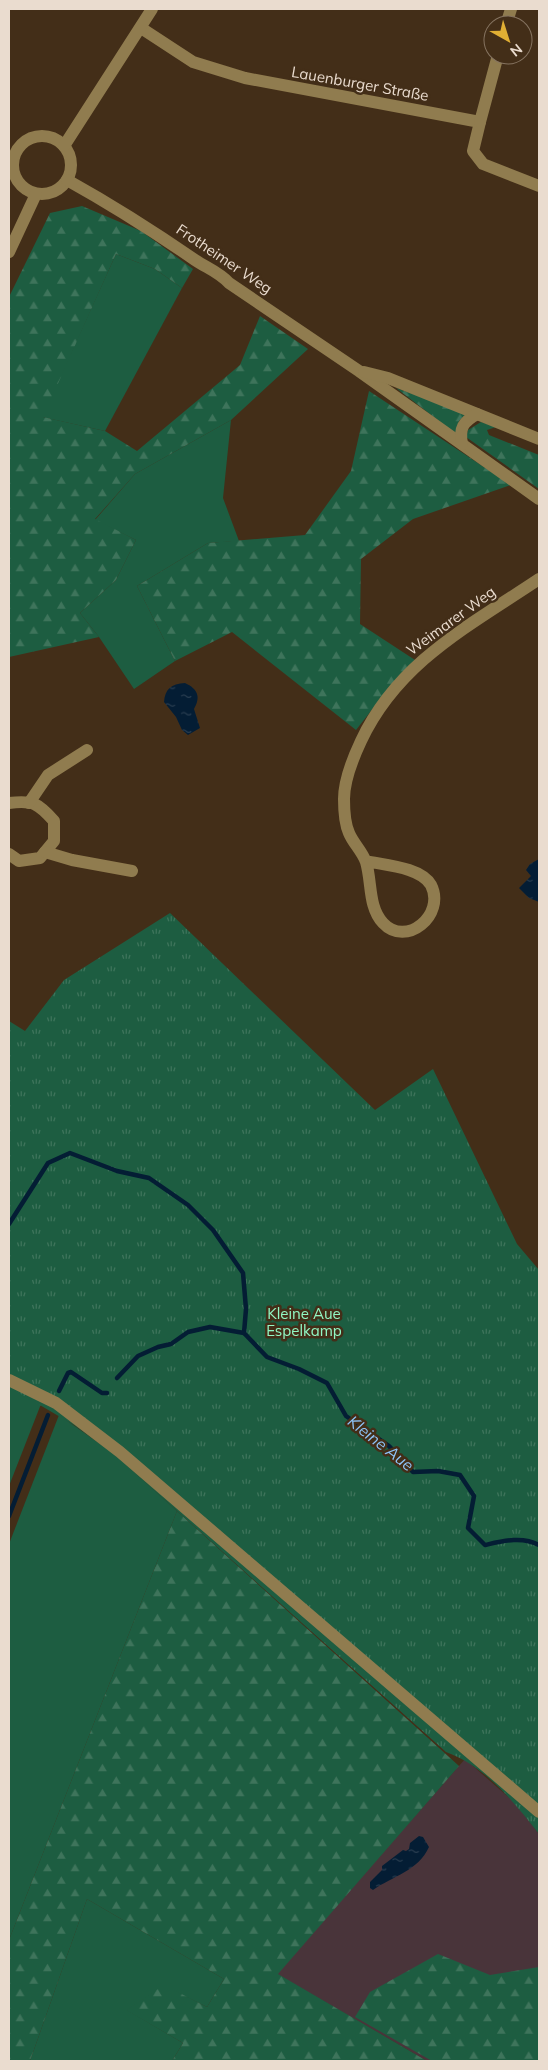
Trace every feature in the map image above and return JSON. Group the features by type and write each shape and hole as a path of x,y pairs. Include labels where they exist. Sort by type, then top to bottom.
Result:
{"street":[{"path":"64,146 152,9"},
{"name":"Lauenburger Straße","path":"141,28 193,62 245,78 480,122"},
{"path":"495,65 473,151 483,164 539,186"},
{"path":"41,136 54,138 64,146 73,162 68,180 53,192 36,194 23,188 15,178 10,165 17,150 27,141 41,136"},
{"name":"Frotheimer Weg","path":"68,180 128,214 198,262 213,269 229,283 359,371 539,499"},
{"path":"9,252 36,194"},
{"name":"Frotheimer Weg","path":"359,371 388,378 539,439"},
{"path":"462,444 460,430 463,424 477,414"},
{"name":"Weimarer Weg","path":"366,861 419,874 430,884 434,895 434,908 425,924 412,930 396,930 384,924 374,908 366,861 348,832 344,798 354,756 372,718 396,685 426,656 539,579"},
{"path":"29,803 48,774 87,750"},
{"path":"9,803 40,805 54,821 54,841 40,858 19,861 9,854"},
{"path":"45,852 72,860 132,871"},
{"path":"9,1380 56,1403 120,1452 539,1812"}],"shaded area":[{"path":"465,1759 515,1803 539,1834 539,2061 427,2061 277,1974"}],"green space":[{"path":"82,206 141,231 193,269 182,288 155,269 116,254 43,417 105,431 137,451 240,365 260,316 308,349 231,420 135,474 95,519 136,540 116,580 80,613 99,637 9,657 9,297 50,213"},
{"path":"116,254 155,269 182,288 105,431 42,417"},
{"path":"396,388 467,413 459,421 456,434"},
{"path":"369,391 511,485 413,519 361,559 360,624 415,660 393,683 356,730 232,632 175,661 137,586 208,543 305,535 351,471"},
{"path":"231,420 223,498 239,541 208,543 137,586 175,661 134,689 99,637 80,613 116,580 136,540 95,520 135,474"},
{"path":"481,422 496,427 487,430 489,435 539,455 539,489 466,437 468,430"},
{"name":"Kleine Aue Espelkamp","path":"170,913 375,1110 433,1069 517,1244 539,1270 539,1834 498,1786 473,1766 446,1752 109,1450 74,1425 9,1387 9,1021 25,1031 64,980"},
{"path":"9,1386 41,1404 9,1486"},
{"path":"59,1415 113,1453 177,1511 9,1940 9,1544"},
{"path":"177,1511 459,1766 278,1974 427,2061 172,2061 183,2043 126,2010 164,1985 207,2007 224,1979 87,1899 30,2061 9,2061 9,1940"},
{"path":"87,1899 224,1979 207,2007 164,1986 127,2010 183,2043 172,2061 30,2061"},
{"path":"438,1954 490,1975 539,1967 539,2061 432,2061 355,2017 370,1992"}],"water":[{"path":"185,683 193,688 198,697 194,709 200,728 188,735 182,730 176,717 164,702 167,691 172,686"},
{"path":"539,859 539,902 529,898 519,888 531,876 526,870 530,864"},
{"path":"419,1836 423,1837 429,1847 418,1862 373,1890 370,1888 370,1882 382,1870 382,1866 403,1850 409,1849 410,1843"}],"waterway":[{"name":"Kleine Aue","path":"9,1224 48,1163 70,1153 117,1171 149,1178 188,1205 213,1230 243,1273 246,1309 244,1333 267,1357 299,1369 327,1383 346,1416 389,1446 413,1472 438,1471 460,1475 474,1496 468,1528 485,1545 519,1540 539,1545"},
{"path":"117,1378 138,1356 158,1347 171,1344 188,1332 210,1327 244,1333"},
{"path":"59,1391 68,1373 71,1372 102,1393 107,1393"},
{"path":"9,1516 48,1415"}]}
